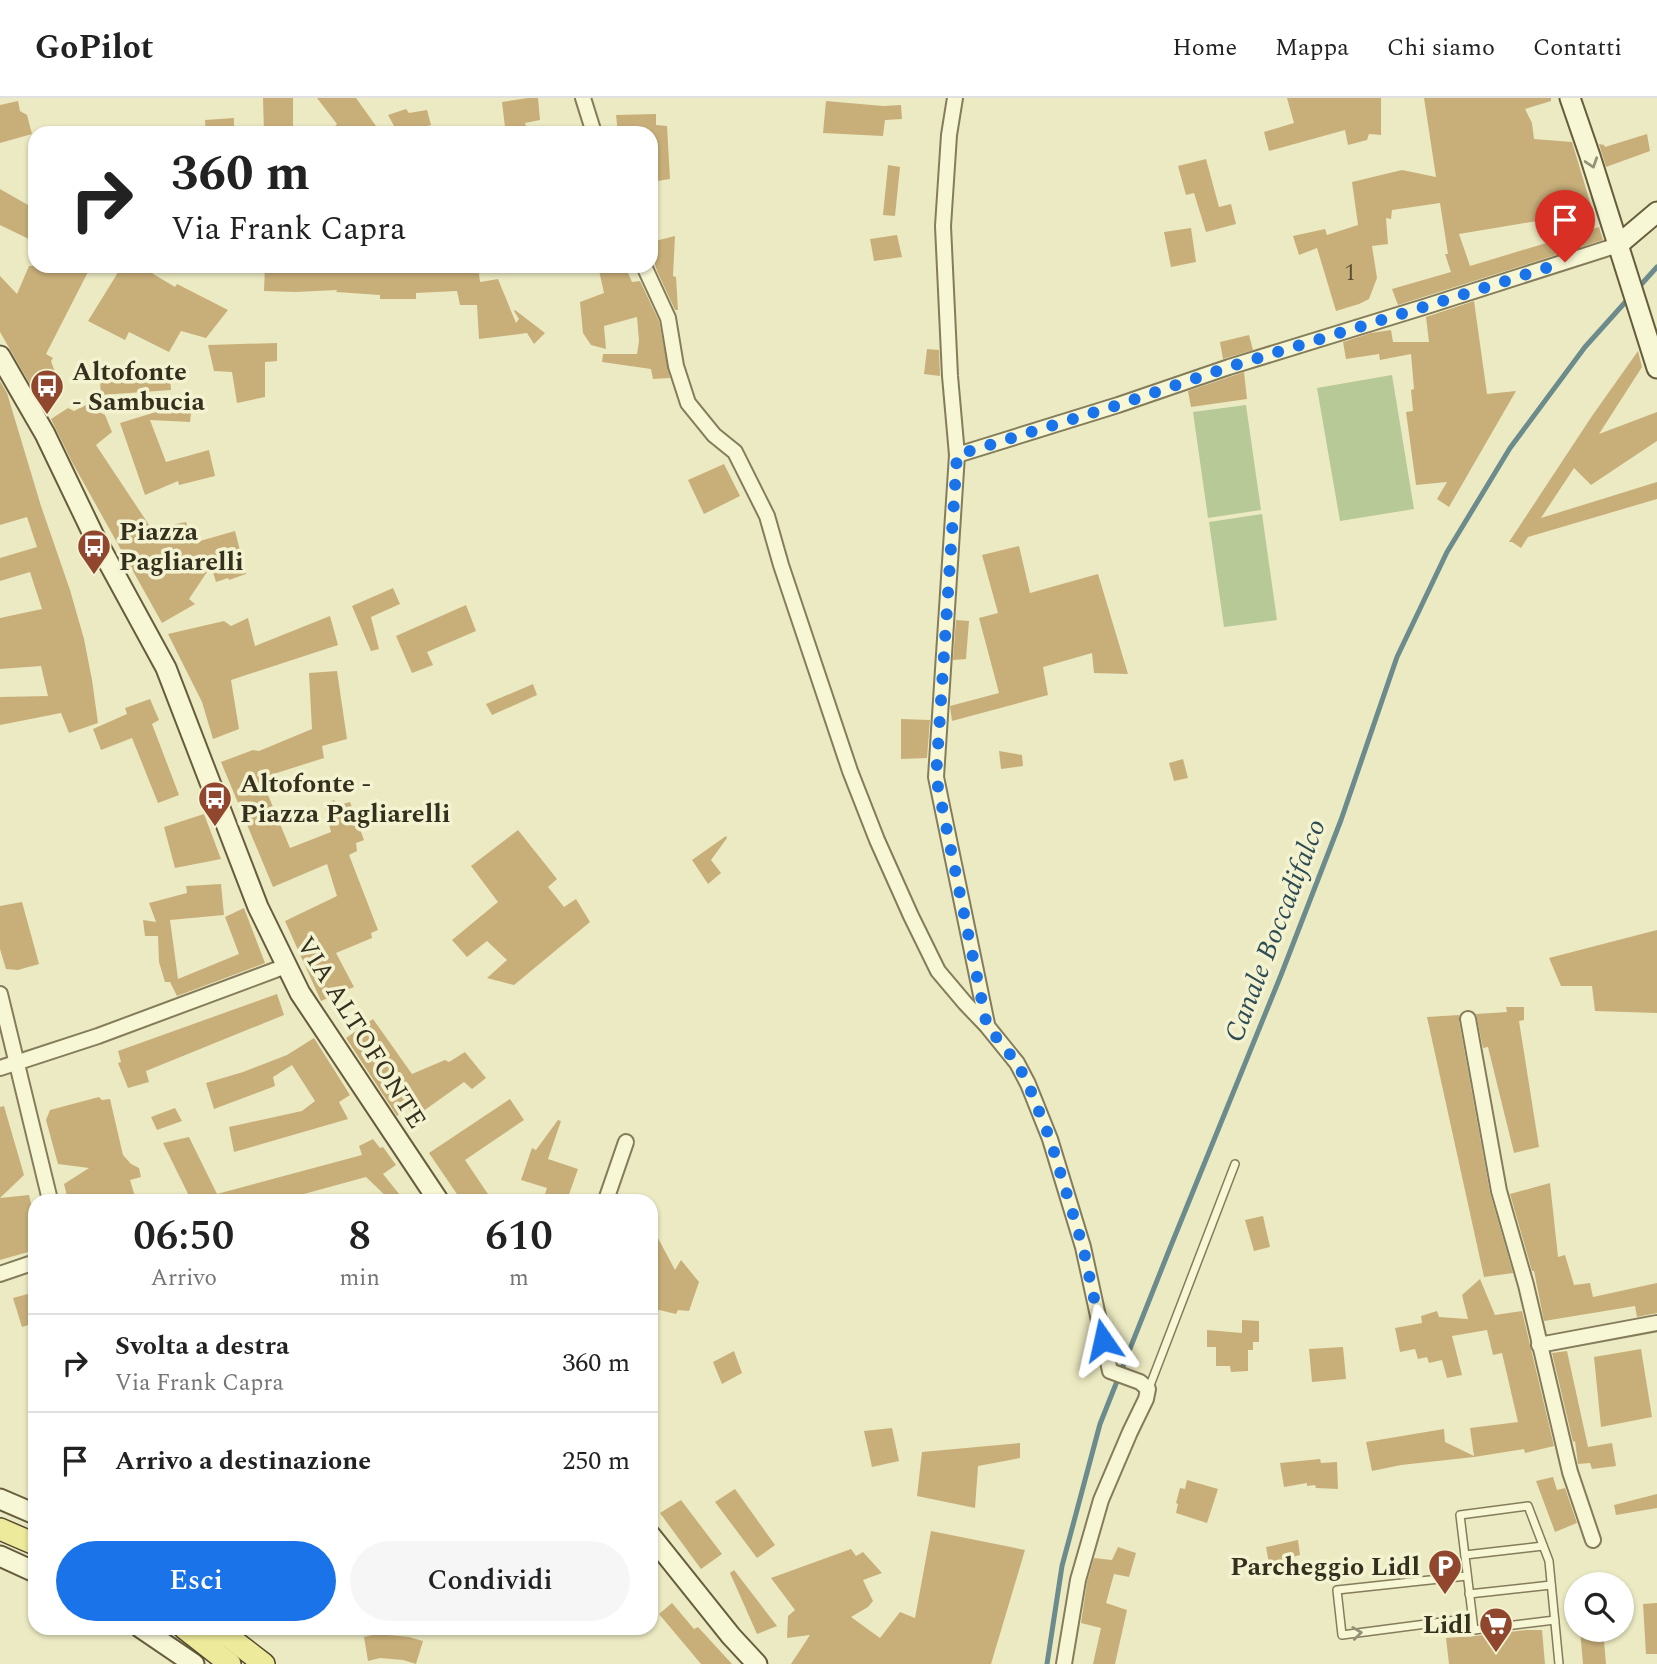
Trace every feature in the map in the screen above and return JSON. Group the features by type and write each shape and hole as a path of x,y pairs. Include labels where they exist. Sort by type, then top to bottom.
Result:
{"main road":[{"path":"0,1529 28,1541"},
{"path":"193,1635 230,1664"},
{"path":"224,1635 264,1664"}],"street":[{"path":"583,98 592,126"},
{"path":"955,98 949,135 943,226 950,376 957,455 936,777 987,1026"},
{"path":"1570,98 1657,369"},
{"path":"957,455 1618,244 1657,212"},
{"path":"647,273 668,318 677,366 688,403 714,436 735,452 767,516 849,771 911,916 939,971 1017,1063 1028,1084 1050,1139 1083,1247 1110,1371 1140,1382 1149,1389 1101,1500 1078,1580 1064,1664"},
{"name":"VIA ALTOFONTE","path":"0,356 45,434 94,536 166,668 258,907 286,966 300,993 434,1194"},
{"path":"0,1068 97,1036 286,966"},
{"path":"0,994 49,1194"},
{"path":"1468,1019 1499,1191 1526,1285 1570,1472 1593,1540"},
{"path":"608,1194 626,1142"},
{"path":"0,1274 28,1264"},
{"path":"1539,1345 1657,1323"},
{"path":"0,1499 28,1511"},
{"path":"658,1545 731,1636 757,1664"},
{"path":"0,1556 28,1569"},
{"path":"151,1635 194,1664"},
{"path":"242,1635 274,1664"}],"lane":[{"path":"1149,1389 1236,1164"},
{"path":"1555,1620 1474,1630 1460,1515 1528,1506 1549,1561 1551,1585 1555,1620 1559,1664"},
{"path":"1465,1555 1543,1546"},
{"path":"1467,1576 1337,1590 1342,1634 1472,1618"},
{"path":"1469,1594 1551,1585"}],"green space":[{"path":"1392,375 1414,509 1340,521 1317,388"},
{"path":"1246,405 1261,510 1208,518 1193,412"},
{"path":"1262,514 1277,620 1224,627 1209,522"}],"building":[{"path":"263,98 293,98 293,126 264,126"},
{"path":"317,98 356,98 376,126 335,126 337,124"},
{"path":"538,98 540,120 525,123 526,126 505,126 502,102"},
{"path":"1287,98 1381,98 1381,135 1369,134 1367,140 1348,145 1345,130 1269,151 1264,132 1294,123"},
{"path":"1424,98 1551,98 1551,101 1525,109 1532,123 1534,139 1572,142 1593,212 1576,214 1572,198 1542,205 1543,220 1459,234 1470,266 1599,227 1603,240 1398,305 1392,289 1451,272 1445,254 1448,254 1440,203 1392,210 1391,219 1386,218 1388,244 1372,246 1377,278 1369,299 1336,311 1317,248 1299,255 1293,236 1325,229 1327,235 1358,225 1352,182 1402,170 1436,177"},
{"path":"18,101 20,111 27,115 30,126 28,135 0,143 0,105"},
{"path":"826,101 901,105 902,119 885,120 883,136 823,133"},
{"path":"406,109 409,113 427,110 431,125 394,126 388,115"},
{"path":"656,114 656,125 667,126 670,179 658,181 658,126 617,126 616,115"},
{"path":"234,118 234,126 205,126 205,120"},
{"path":"1647,134 1650,151 1606,167 1599,144 1605,147"},
{"path":"1206,159 1219,207 1231,204 1236,224 1206,232 1194,193 1186,195 1178,166"},
{"path":"888,165 900,167 895,216 883,215"},
{"path":"0,189 28,205 28,239 0,225"},
{"path":"1191,228 1196,262 1171,267 1164,232"},
{"path":"897,235 902,257 874,261 870,239"},
{"path":"675,236 673,276 676,277 678,310 675,310 658,273 658,240"},
{"path":"28,268 28,273 87,273 46,354 53,358 51,361 56,375 45,382 40,378 31,386 0,332 0,276 17,294"},
{"path":"118,273 152,273 175,287 177,284 228,310 206,338 181,331 169,352 129,332 125,340 88,321"},
{"path":"265,273 479,273 480,282 498,279 516,323 519,319 515,310 545,333 534,344 527,333 479,339 477,305 460,305 457,291 416,293 416,299 380,299 380,295 336,292 337,290 264,291"},
{"path":"600,273 628,273 632,282 640,281 659,321 670,378 653,379 651,369 602,362 603,354 637,354 639,341 637,317 604,326 606,349 591,345 583,333 580,302 604,293"},
{"path":"1474,301 1487,394 1516,391 1449,507 1437,499 1447,482 1416,485 1406,412 1413,411 1411,354 1380,360 1379,354 1346,359 1343,342 1391,330 1393,342 1429,342 1426,317"},
{"path":"1249,335 1253,350 1223,359 1220,342"},
{"path":"277,343 277,361 265,362 265,397 237,403 232,372 214,371 208,345"},
{"path":"927,349 939,350 940,376 924,374"},
{"path":"1638,351 1642,367 1599,434 1657,412 1657,441 1591,485 1574,468 1541,518 1657,482 1657,499 1528,537 1521,548 1509,542 1592,416"},
{"path":"169,366 171,390 101,395 99,369"},
{"path":"1244,372 1247,399 1191,407 1188,391"},
{"path":"0,381 7,393 84,639 98,723 69,733 61,713 0,725 0,697 48,696 41,666 0,669 0,618 42,609 30,572 0,581 0,558 37,547 27,517 0,525"},
{"path":"86,405 105,415 112,432 96,445 155,534 159,532 157,528 186,522 193,543 235,531 246,574 216,582 211,566 189,599 195,604 162,623 72,462 51,419 68,408 74,411"},
{"path":"179,405 192,406 190,422 150,420 166,462 209,450 215,476 179,485 178,481 145,495 120,423"},
{"path":"724,464 740,496 704,514 688,480"},
{"path":"1019,546 1030,593 1098,574 1128,674 1094,673 1092,653 1043,667 1048,695 952,721 950,706 999,693 979,618 998,613 982,555"},
{"path":"393,588 400,604 371,617 379,649 371,651 352,606"},
{"path":"466,605 476,631 427,652 433,665 412,673 396,636"},
{"path":"330,616 338,645 231,680 239,729 213,739 202,702 168,634 224,621 231,626 248,618 255,646"},
{"path":"956,620 969,621 966,659 953,660"},
{"path":"337,671 347,739 322,746 324,758 261,778 290,848 331,832 324,805 334,800 339,805 350,802 364,840 356,843 357,851 349,855 378,930 371,933 372,938 336,953 354,987 321,1001 285,921 337,896 327,864 273,887 221,762 253,750 259,751 312,729 309,673"},
{"path":"533,684 537,695 492,715 486,704"},
{"path":"150,699 159,720 152,724 179,795 158,803 132,738 101,750 93,729 127,714 125,708"},
{"path":"901,719 930,720 927,758 901,759"},
{"path":"999,751 1022,755 1023,766 1001,769"},
{"path":"1183,759 1188,778 1174,781 1169,763"},
{"path":"204,814 221,859 175,868 164,827"},
{"path":"518,830 557,879 548,887 564,907 576,899 590,922 514,985 487,978 507,960 487,941 467,957 452,940 498,902 471,866"},
{"path":"726,836 711,860 721,873 708,884 692,860"},
{"path":"221,884 224,915 170,920 178,979 239,954 225,917 244,908 265,963 177,996 170,982 165,982 159,962 158,936 145,936 143,920 156,922 149,903 187,893 186,886"},
{"path":"22,902 39,964 18,970 6,969 0,949 0,906"},
{"path":"1657,930 1657,1013 1595,1011 1592,986 1561,986 1549,958"},
{"path":"277,994 284,1015 146,1071 149,1082 128,1088 118,1063 121,1062 118,1051"},
{"path":"1506,1007 1524,1007 1524,1020 1519,1021 1539,1147 1514,1153 1488,1047 1483,1048 1476,1014 1507,1012"},
{"path":"1459,1015 1490,1193 1513,1273 1484,1277 1427,1017"},
{"path":"373,1019 412,1074 445,1060 449,1062 465,1052 486,1078 472,1089 464,1082 415,1117 407,1106 397,1116 346,1038"},
{"path":"314,1038 350,1095 339,1102 348,1119 234,1152 229,1127 302,1111 315,1101 292,1065 273,1077 275,1086 214,1109 206,1083 287,1055"},
{"path":"99,1097 102,1100 110,1099 123,1155 139,1168 141,1177 130,1180 134,1194 66,1194 64,1184 89,1168 58,1164 46,1120 50,1110"},
{"path":"510,1099 524,1120 465,1160 488,1194 457,1194 429,1153"},
{"path":"4,1106 24,1175 0,1198 0,1107"},
{"path":"175,1108 182,1121 157,1130 151,1117"},
{"path":"558,1120 561,1121 548,1159 578,1169 569,1194 545,1194 547,1188 521,1180 532,1148 536,1150"},
{"path":"189,1137 217,1194 188,1194 163,1143"},
{"path":"373,1139 380,1148 383,1147 396,1165 383,1174 399,1194 384,1194 366,1177 304,1194 217,1194 362,1155 359,1146"},
{"path":"1550,1183 1558,1257 1565,1255 1574,1285 1590,1283 1593,1297 1657,1283 1657,1313 1637,1317 1635,1306 1544,1321 1534,1271 1510,1194"},
{"path":"28,1195 28,1252 0,1260 0,1198"},
{"path":"1263,1216 1270,1247 1254,1251 1245,1220"},
{"path":"658,1238 675,1270 681,1260 699,1282 689,1311 678,1310 676,1314 658,1310"},
{"path":"1480,1279 1495,1315 1522,1311 1554,1446 1525,1453 1524,1449 1372,1471 1366,1442 1444,1429 1445,1442 1474,1456 1470,1428 1518,1422 1502,1353 1493,1355 1487,1330 1452,1336 1462,1375 1447,1378 1442,1360 1429,1363 1427,1357 1418,1359 1415,1349 1400,1352 1395,1328 1422,1323 1421,1316 1437,1311 1439,1317 1468,1319 1462,1295"},
{"path":"28,1294 28,1325 22,1327 13,1298"},
{"path":"1242,1320 1259,1321 1259,1342 1253,1342 1253,1350 1248,1350 1248,1371 1231,1372 1230,1366 1216,1366 1216,1347 1207,1347 1207,1330 1242,1333"},
{"path":"1343,1347 1346,1379 1312,1382 1309,1349"},
{"path":"1641,1349 1652,1417 1601,1427 1594,1357"},
{"path":"734,1351 742,1373 722,1384 713,1362"},
{"path":"1567,1351 1588,1447 1612,1443 1616,1466 1592,1469 1590,1463 1578,1464 1575,1441 1573,1442 1552,1353"},
{"path":"892,1428 899,1461 872,1467 864,1431"},
{"path":"1020,1443 1020,1458 978,1466 975,1508 917,1496 922,1452"},
{"path":"1320,1459 1321,1463 1337,1462 1338,1489 1316,1488 1315,1485 1307,1486 1307,1483 1284,1487 1280,1463"},
{"path":"1553,1477 1557,1490 1565,1488 1577,1523 1555,1532 1536,1481"},
{"path":"1187,1480 1218,1489 1207,1523 1176,1513 1180,1488 1185,1489"},
{"path":"735,1489 775,1545 757,1558 715,1502"},
{"path":"1657,1494 1657,1508 1616,1515 1614,1505"},
{"path":"681,1500 722,1554 701,1569 660,1513"},
{"path":"931,1531 1025,1550 991,1664 791,1664 810,1635 787,1638 788,1616 795,1610 771,1578 851,1549 856,1556 863,1552 882,1573 863,1580 873,1601 851,1617 880,1638 900,1612 915,1618"},
{"path":"1298,1540 1300,1555 1269,1563 1266,1547"},
{"path":"1118,1547 1136,1553 1129,1577 1114,1574 1106,1603 1127,1610 1115,1664 1093,1664 1101,1628 1081,1623 1087,1582 1094,1558 1112,1560"},
{"path":"734,1570 777,1626 757,1634 730,1573"},
{"path":"672,1603 694,1629 698,1627 732,1664 701,1664 659,1614"},
{"path":"1657,1603 1657,1654 1646,1654 1643,1604"},
{"name":"Lidl","path":"1542,1630 1545,1664 1449,1664 1446,1638"},
{"path":"388,1635 423,1641 416,1664 380,1658 368,1661 364,1637"},
{"path":"1581,1642 1604,1642 1606,1664 1583,1664"}],"waterway":[{"name":"Canale Boccadifalco","path":"1638,288 1657,267"},
{"name":"Canale Boccadifalco","path":"1047,1664 1062,1566 1100,1424 1281,975 1341,820 1397,657 1447,552 1510,448 1585,347 1629,298"}],"place":[{"name":"Altofonte - Sambucia","path":"47,416"},
{"name":"Piazza Pagliarelli","path":"94,576"},
{"name":"Altofonte - Piazza Pagliarelli","path":"215,828"},
{"name":"Parcheggio Lidl","path":"1445,1596"},
{"name":"Lidl","path":"1496,1654"}],"route":[{"path":"1103,1340 1083,1247 1050,1139 1017,1063 987,1026 936,777 957,455 1565,262"}]}
